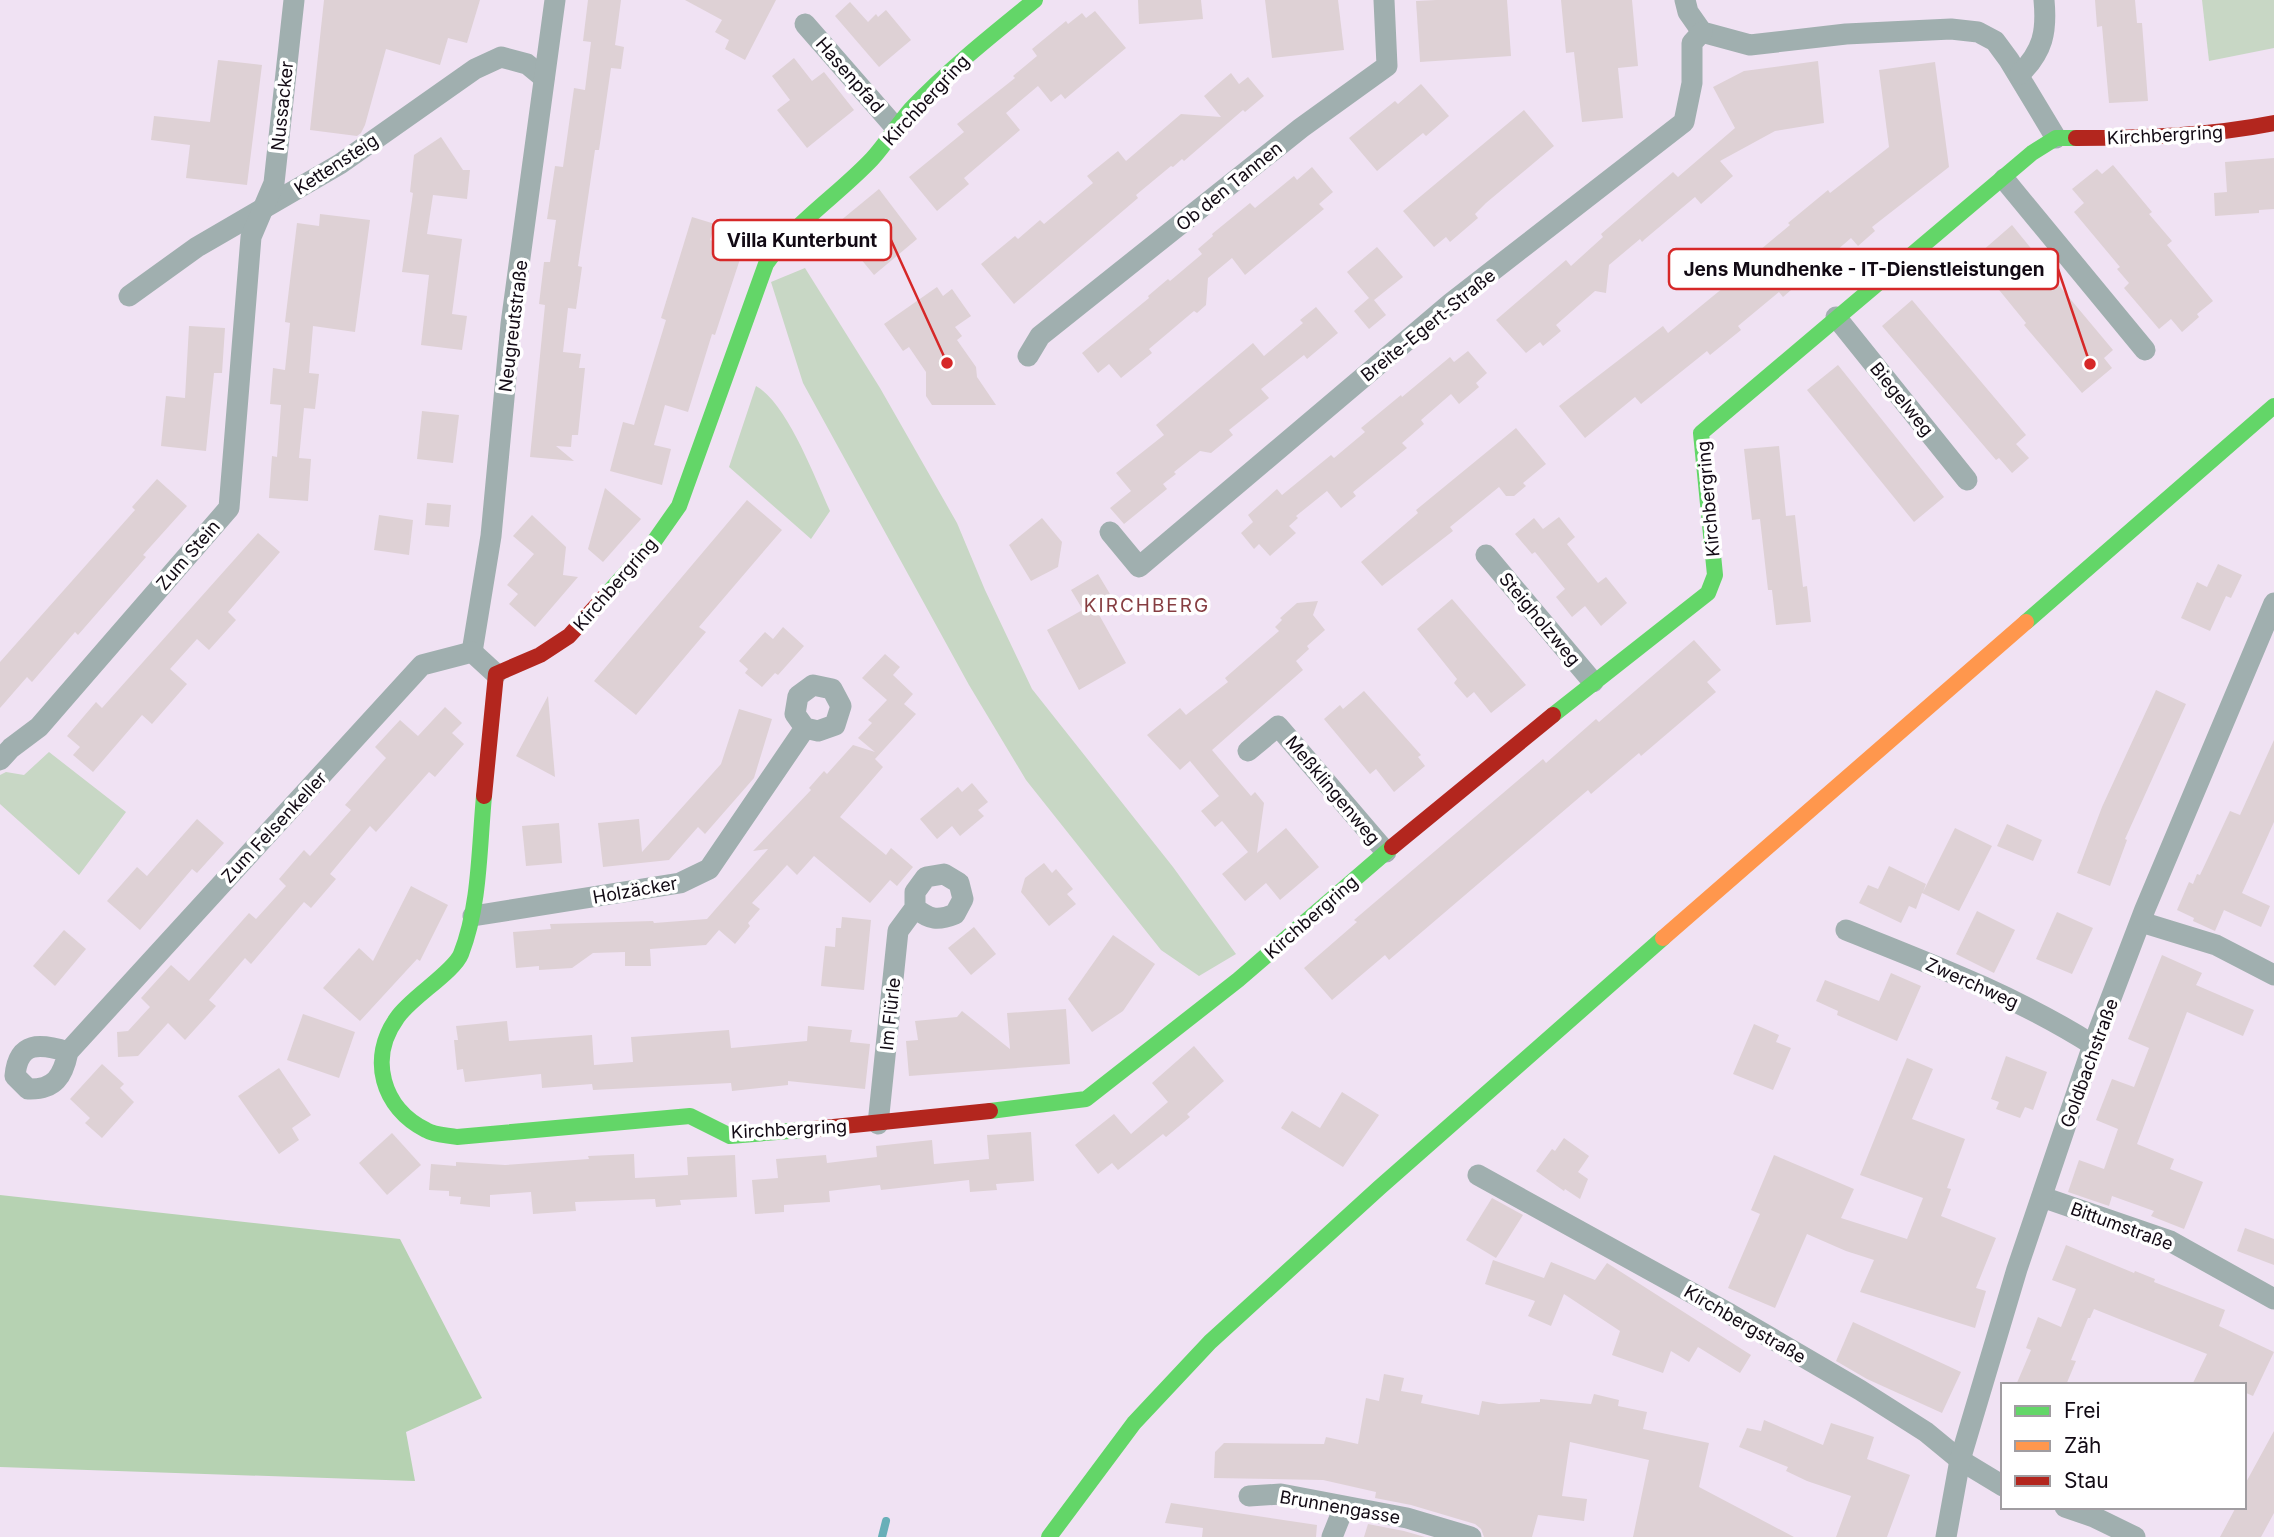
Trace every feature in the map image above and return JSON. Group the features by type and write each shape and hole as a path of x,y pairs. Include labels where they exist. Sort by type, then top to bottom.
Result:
{"street":[{"name":"Nussacker","path":"262,210 274,183 294,0"},
{"name":"Neugreutstraße","path":"472,652 491,536 511,324 555,0"},
{"name":"Kirchbergring","path":"1035,0 956,64 895,127 871,161 777,246 766,264 679,506 660,534 569,636 540,655 496,674 473,916 460,958 397,1017 384,1045 382,1068 386,1092 401,1112 427,1131 457,1137 690,1116 730,1136 878,1124 1087,1099 1238,980 1386,852 1593,682 1708,593 1714,575 1701,433 2032,153 2056,138 2143,138 2239,130 2274,123"},
{"name":"Ob den Tannen","path":"1028,356 1040,337 1301,128 1387,66 1384,0"},
{"path":"1685,0 1688,12 1702,32 1750,45 1846,34 1951,29 1978,32 1994,41 2020,74 2056,138"},
{"path":"2020,74 2035,60 2047,26 2043,0"},
{"name":"Hasenpfad","path":"805,24 895,127"},
{"name":"Breite-Egert-Straße","path":"1110,532 1139,567 1451,303 1684,122 1692,83 1692,43 1702,32"},
{"name":"Kettensteig","path":"129,296 197,247 340,164 475,69 501,57 527,64 544,78"},
{"path":"2004,179 2145,350"},
{"name":"Zum Stein","path":"0,760 39,727 229,508 251,237 262,210"},
{"name":"Biegelweg","path":"1836,317 1967,480"},
{"path":"1049,1537 1134,1423 1210,1342 1379,1188 2274,406"},
{"name":"Steigholzweg","path":"1486,555 1593,682"},
{"name":"Goldbachstraße","path":"1946,1537 1960,1460 2017,1269 2094,1045 2141,922 2274,603"},
{"path":"472,652 496,674"},
{"name":"Zum Felsenkeller","path":"68,1052 422,665 472,652"},
{"name":"Meßklingenweg","path":"1248,751 1278,726 1386,852"},
{"name":"Holzäcker","path":"473,916 680,883 709,869 805,728"},
{"name":"Im Flürle","path":"878,1124 898,932 915,908"},
{"path":"2141,922 2216,945 2274,975"},
{"name":"Zwerchweg","path":"1846,930 1956,974 2054,1020 2094,1045"},
{"name":"Kirchbergstraße","path":"1478,1175 1814,1363 1926,1432 1960,1460 2001,1485"},
{"name":"Bittumstraße","path":"2042,1196 2170,1241 2274,1299"},
{"name":"Brunnengasse","path":"1249,1496 1282,1494 1407,1518 1471,1537"},
{"path":"1332,1537 1344,1507"},
{"path":"2071,1509 2135,1537"}],"green space":[{"path":"2202,0 2274,0 2274,48 2209,61"},
{"path":"805,268 880,388 957,523 1032,689 1173,867 1236,954 1199,976 1161,950 1026,780 969,685 803,383 771,282"},
{"path":"756,386 779,408 789,424 830,511 811,539 729,467"},
{"path":"49,752 126,812 79,875 0,804 0,775 6,772 24,775"},
{"path":"0,1195 400,1239 482,1398 406,1432 415,1481 0,1467"}],"building":[{"path":"324,0 480,0 467,43 448,38 440,65 386,49 365,125 357,136 310,130"},
{"path":"588,0 621,0 615,45 624,47 621,69 611,68 599,150 595,150 578,266 582,267 576,309 568,308 563,352 581,354 579,368 585,368 578,435 572,435 571,447 556,446 574,461 530,457 545,305 539,304 544,262 550,262 556,220 547,219 555,166 563,167 574,88 585,90 591,42 583,41"},
{"path":"685,0 776,0 745,60 725,49 729,40 715,32 722,20"},
{"path":"1138,0 1201,0 1203,19 1139,24"},
{"path":"1265,0 1338,0 1344,50 1272,58"},
{"path":"1507,0 1511,56 1420,62 1416,1"},
{"path":"1561,0 1632,0 1638,66 1618,68 1623,118 1582,122 1574,52 1566,53"},
{"path":"2095,0 2135,0 2137,23 2142,23 2148,101 2109,103 2102,26 2097,27"},
{"path":"850,2 868,22 876,14 878,17 886,10 911,40 879,67 835,16"},
{"path":"1095,11 1126,48 1065,99 1061,94 1051,102 1038,86 1006,113 1020,130 964,178 969,184 937,211 909,177 964,132 957,124 1015,78 1013,76 1037,56 1032,49 1066,21 1068,24 1082,13 1086,18"},
{"path":"794,58 812,81 824,72 854,110 807,148 777,110 790,100 772,76"},
{"path":"218,60 262,65 247,185 186,178 190,145 151,140 154,116 210,122"},
{"path":"1818,61 1824,123 1775,131 1720,161 1733,176 1701,204 1695,197 1642,242 1640,239 1609,265 1606,293 1595,291 1556,325 1561,331 1543,346 1540,342 1526,353 1496,320 1566,260 1571,266 1603,237 1601,234 1673,172 1678,177 1735,128 1713,87 1744,71"},
{"path":"1935,62 1949,167 1872,227 1875,231 1858,246 1851,238 1783,297 1779,292 1738,326 1741,330 1710,355 1707,351 1641,404 1635,397 1585,438 1559,406 1663,326 1668,333 1740,274 1736,270 1790,225 1788,223 1828,190 1830,193 1889,147 1879,70"},
{"path":"1231,73 1239,84 1248,77 1264,96 1245,112 1243,110 1184,161 1182,159 1171,166 1136,195 1138,198 1014,304 981,264 1015,236 1018,239 1040,220 1044,224 1093,183 1087,176 1118,151 1126,161 1181,114 1221,117 1204,96"},
{"path":"1421,84 1449,116 1426,136 1423,133 1377,171 1349,138 1395,101 1398,104"},
{"path":"1524,110 1554,146 1486,203 1475,214 1478,218 1450,242 1446,237 1434,247 1403,211"},
{"path":"441,137 463,170 470,170 467,199 433,195 427,234 462,239 452,314 467,316 462,350 421,345 429,275 402,272 413,193 410,192 414,155"},
{"path":"2274,158 2274,209 2259,210 2259,213 2215,216 2214,193 2227,192 2225,162"},
{"path":"2113,165 2172,241 2167,245 2213,301 2197,314 2199,317 2182,332 2171,319 2159,329 2124,288 2129,283 2117,269 2120,267 2074,212 2084,203 2072,189 2097,169 2102,174"},
{"path":"1312,167 1333,192 1319,204 1324,209 1245,275 1232,258 1208,278 1206,305 1197,313 1194,311 1149,349 1152,353 1121,378 1109,364 1098,373 1082,353 1168,279 1170,281 1202,254 1198,249 1212,234 1250,203 1255,208 1294,176 1297,180"},
{"path":"879,189 917,239 874,275 834,226"},
{"path":"320,214 370,220 355,332 313,326 309,373 319,374 315,409 304,408 299,458 311,459 308,501 269,498 272,456 277,457 281,405 270,404 273,368 285,370 290,323 285,322 297,223 319,226"},
{"path":"692,217 715,224 710,240 743,250 715,335 712,334 688,412 665,405 654,445 671,449 662,485 610,471 623,422 634,425 666,320 661,318"},
{"path":"2012,225 2113,350 2104,358 2112,368 2082,393 2024,325 2026,323 1982,269 1990,262 1981,252"},
{"path":"1377,247 1403,277 1374,300 1386,315 1369,329 1354,311 1369,298 1347,272"},
{"path":"937,287 943,296 952,289 971,316 955,327 962,336 957,340 976,367 977,377 996,405 932,405 926,396 926,372 909,347 903,351 884,324"},
{"path":"1912,300 2026,435 2016,444 2029,458 2012,473 1999,458 1996,460 1882,326"},
{"path":"1316,307 1338,333 1307,359 1304,355 1261,389 1269,398 1229,430 1233,435 1211,453 1200,451 1174,472 1176,474 1163,484 1167,489 1124,524 1110,508 1131,491 1116,473 1164,435 1156,425 1253,343 1264,356 1303,323 1300,320"},
{"path":"189,326 225,328 222,373 214,373 206,451 161,446 166,396 185,398"},
{"path":"1468,351 1487,373 1476,383 1479,387 1459,404 1451,394 1421,420 1424,424 1402,443 1407,448 1353,492 1356,496 1341,508 1327,491 1296,516 1298,518 1289,526 1296,533 1270,556 1259,544 1254,549 1241,533 1253,522 1248,515 1277,489 1282,495 1331,455 1334,458 1365,432 1361,428 1450,357 1454,362"},
{"path":"1838,365 1944,497 1914,522 1807,390"},
{"path":"422,411 459,415 453,463 417,459"},
{"path":"1516,428 1546,464 1523,483 1526,486 1514,496 1506,496 1499,487 1450,527 1453,531 1382,586 1361,562 1418,513 1416,510"},
{"path":"1779,446 1786,516 1795,515 1803,587 1807,586 1811,622 1776,625 1772,590 1768,590 1760,519 1752,520 1744,449"},
{"path":"157,479 187,506 78,635 75,632 32,682 27,677 0,708 0,662 135,510 132,507"},
{"path":"605,488 641,519 603,562 588,549"},
{"path":"747,500 782,530 699,627 706,632 636,715 594,681"},
{"path":"427,503 451,505 449,527 425,525"},
{"path":"379,515 413,520 409,555 374,550"},
{"path":"532,515 566,547 563,575 578,577 535,627 509,604 518,594 507,585 534,554 513,536"},
{"path":"1559,517 1575,537 1567,544 1598,583 1606,577 1627,603 1601,626 1585,606 1572,617 1556,597 1565,589 1535,552 1532,554 1515,534 1534,518 1543,529"},
{"path":"1042,518 1062,542 1058,567 1031,581 1009,545"},
{"path":"258,533 280,552 228,612 236,620 209,650 197,639 170,669 187,684 152,724 142,715 93,772 73,755 80,747 67,736 96,702 102,708"},
{"path":"2218,564 2242,575 2231,598 2226,596 2210,631 2181,618 2197,582 2207,587"},
{"path":"1098,574 1110,594 1083,610 1071,590"},
{"path":"1452,599 1526,685 1491,713 1474,692 1467,698 1454,683 1457,679 1417,629"},
{"path":"1318,601 1313,615 1325,630 1307,646 1309,649 1296,661 1303,670 1212,750 1251,796 1255,792 1264,803 1257,853 1286,828 1319,867 1280,900 1266,883 1245,901 1222,874 1248,852 1222,821 1215,827 1201,811 1219,796 1190,761 1180,770 1147,735 1180,708 1186,715 1228,682 1225,678 1279,631 1275,627 1282,620 1280,618 1297,603"},
{"path":"1093,604 1126,663 1079,690 1047,630"},
{"path":"783,627 804,646 778,675 775,673 762,687 745,673 748,669 739,661 765,632 773,639"},
{"path":"1694,640 1721,670 1707,682 1716,692 1641,756 1639,753 1591,794 1588,790 1389,960 1385,955 1332,1000 1304,968 1357,922 1354,920 1543,759 1546,763 1596,719 1599,722"},
{"path":"885,654 900,667 893,675 913,694 904,704 916,714 875,759 883,767 840,817 886,855 891,848 913,867 897,886 890,880 870,903 814,856 797,875 787,865 752,903 760,909 735,944 719,930 706,945 650,949 651,966 625,966 625,952 593,953 572,968 516,968 513,932 551,929 550,924 654,923 707,919 768,849 753,851 811,790 809,788 824,771 827,774 853,745 875,752 858,738 872,723 868,720 887,700 862,678"},
{"path":"2156,690 2186,704 2125,839 2127,840 2110,886 2077,873 2102,807"},
{"path":"1364,691 1421,755 1418,757 1425,766 1394,792 1376,769 1370,774 1324,719 1340,705 1343,709"},
{"path":"548,696 555,777 516,756"},
{"path":"445,707 462,723 452,733 464,744 435,777 429,772 376,832 370,826 330,874 336,879 311,908 304,902 251,964 245,958 209,1000 216,1006 185,1040 168,1023 138,1056 118,1057 117,1032 128,1031 150,1007 141,998 171,965 189,981 249,913 256,919 286,886 279,879 304,850 310,856 351,810 345,805 386,758 375,747 400,720 418,736"},
{"path":"739,709 772,719 754,778 705,834 698,827 669,860 603,867 598,823 639,819 642,852 721,764"},
{"path":"2274,740 2274,822 2242,893 2270,906 2261,927 2224,910 2215,931 2177,910 2189,882 2193,884 2197,874 2200,875 2230,811 2240,815"},
{"path":"972,783 988,802 978,810 984,816 960,836 952,826 937,839 920,819 958,787 962,792"},
{"path":"197,819 224,843 197,873 192,869 140,930 107,901 137,867 147,876"},
{"path":"559,823 562,863 526,866 522,826"},
{"path":"2007,824 2042,840 2033,861 1997,846"},
{"path":"1955,828 1992,846 1959,911 1922,893 1916,909 1909,906 1901,923 1859,903 1868,885 1878,889 1889,866 1926,884 1923,892"},
{"path":"1044,863 1052,873 1056,869 1073,889 1067,894 1076,904 1049,926 1021,892 1025,878"},
{"path":"411,886 448,905 420,961 417,959 360,1021 323,988 359,948 373,961"},
{"path":"1977,911 2015,930 1994,973 1956,954"},
{"path":"2057,912 2093,928 2072,974 2036,959"},
{"path":"842,917 871,920 864,990 821,986 825,946 835,947 836,928 841,928"},
{"path":"974,927 996,954 971,975 948,948"},
{"path":"64,930 86,949 55,986 33,966"},
{"path":"1113,935 1155,964 1123,1011 1092,1032 1068,999"},
{"path":"2162,955 2202,973 2196,985 2254,1010 2243,1036 2187,1012 2137,1144 2174,1159 2170,1169 2203,1182 2184,1229 2151,1216 2154,1211 2112,1196 2109,1206 2068,1192 2079,1160 2104,1169 2118,1129 2096,1120 2112,1079 2134,1087 2149,1048 2128,1039"},
{"path":"1891,973 1921,986 1897,1041 1837,1015 1838,1011 1816,1001 1825,980 1879,1001"},
{"path":"1066,1009 1070,1064 909,1076 906,1041 918,1040 915,1021 957,1017 962,1011 1010,1049 1007,1013"},
{"path":"303,1014 355,1032 339,1078 287,1060"},
{"path":"507,1021 509,1041 592,1035 594,1065 633,1062 631,1037 729,1030 731,1048 807,1041 808,1026 852,1030 850,1042 870,1044 865,1089 788,1081 788,1085 732,1091 731,1083 593,1090 592,1084 542,1088 541,1074 465,1082 463,1069 457,1070 454,1040 458,1040 456,1026"},
{"path":"1754,1024 1779,1035 1776,1042 1791,1048 1773,1090 1733,1074"},
{"path":"1194,1046 1224,1081 1187,1114 1190,1117 1166,1137 1163,1134 1118,1170 1112,1163 1098,1174 1075,1145 1114,1114 1131,1134 1168,1102 1152,1083"},
{"path":"2006,1056 2047,1072 2033,1110 2025,1107 2020,1118 1996,1109 1999,1102 1991,1099"},
{"path":"1907,1058 1933,1069 1912,1119 1965,1139 1947,1188 1951,1189 1941,1216 1996,1238 1976,1288 1986,1291 1975,1328 1860,1292 1874,1260 1807,1234 1775,1308 1728,1288 1760,1214 1751,1210 1774,1155 1854,1189 1841,1218 1907,1239 1923,1198 1860,1175"},
{"path":"102,1064 124,1084 120,1088 134,1102 102,1138 85,1123 90,1118 70,1099"},
{"path":"279,1068 311,1115 292,1128 299,1140 279,1154 238,1096"},
{"path":"1342,1092 1379,1115 1343,1167 1281,1128 1292,1111 1320,1128"},
{"path":"1031,1132 1034,1181 996,1184 997,1190 970,1192 969,1180 881,1190 880,1185 829,1191 830,1202 784,1205 784,1212 755,1214 752,1180 778,1178 776,1159 826,1155 827,1163 877,1157 876,1146 932,1140 934,1164 989,1159 987,1135"},
{"path":"392,1133 421,1165 387,1195 359,1163"},
{"path":"1564,1138 1589,1156 1578,1172 1588,1179 1580,1199 1536,1171"},
{"path":"634,1154 635,1178 688,1175 687,1157 735,1155 737,1197 680,1200 681,1205 656,1207 655,1199 575,1202 576,1211 533,1214 531,1192 490,1195 490,1207 460,1204 461,1197 449,1196 449,1191 429,1190 431,1164 456,1166 456,1162 505,1165"},
{"path":"1492,1198 1523,1215 1496,1258 1466,1240"},
{"path":"2245,1228 2274,1239 2274,1265 2237,1251"},
{"path":"2066,1245 2155,1279 2154,1282 2225,1310 2219,1326 2274,1352 2253,1396 2246,1393 2246,1383 2193,1383 2207,1354 2094,1309 2071,1360 2076,1361 2067,1383 2017,1383 2031,1350 2026,1348 2038,1317 2061,1327 2076,1289 2052,1280"},
{"path":"1493,1260 1544,1278 1551,1262 1595,1280 1607,1263 1751,1355 1740,1373 1698,1347 1689,1362 1671,1351 1663,1373 1612,1355 1620,1331 1564,1294 1551,1326 1528,1316 1535,1301 1485,1284"},
{"path":"1853,1322 1961,1372 1942,1413 1867,1379 1836,1361"},
{"path":"1384,1374 1404,1378 1401,1391 1423,1395 1421,1403 1479,1415 1482,1401 1499,1404 1540,1402 1540,1399 1591,1404 1594,1394 1619,1400 1618,1406 1647,1412 1643,1429 1709,1443 1699,1487 1794,1537 1633,1537 1649,1460 1570,1442 1562,1496 1587,1499 1584,1521 1538,1515 1532,1537 1484,1537 1475,1524 1411,1505 1375,1498 1376,1492 1323,1480 1214,1478 1215,1452 1224,1443 1324,1444 1326,1437 1358,1444 1366,1398 1379,1401"},
{"path":"1764,1420 1823,1445 1831,1423 1874,1437 1867,1459 1910,1475 1887,1537 1836,1537 1851,1496 1807,1481 1786,1471 1788,1467 1739,1447 1747,1428 1761,1431"},
{"path":"2274,1431 2274,1513 2261,1537 2220,1537 2235,1509 2246,1509 2246,1482"},
{"path":"1171,1503 1317,1525 1316,1537 1202,1537 1203,1528 1165,1523"},
{"path":"1368,1524 1404,1531 1425,1537 1364,1537"}],"waterway":[{"path":"882,1537 886,1521"}],"traffic: fast":[{"path":"607,594 653,543 679,506 766,264 803,222 872,159 925,94 1035,0"},
{"path":"1553,715 1708,593 1715,575 1701,433 2032,153 2056,138 2076,138"},
{"path":"2026,622 2274,406"},
{"path":"484,796 475,896 461,954 450,969 397,1018 383,1049 384,1081 399,1109 411,1121 429,1132 457,1137 690,1116 730,1136 814,1129"},
{"path":"990,1111 1086,1099 1238,980 1392,847"},
{"path":"1049,1537 1134,1423 1210,1342 1379,1188 1663,938"}],"traffic: slow":[{"path":"1663,938 2026,622"}],"traffic: jam":[{"path":"2076,138 2175,135 2274,123"},
{"path":"484,796 496,674 540,655 569,636 607,594"},
{"path":"1392,847 1553,715"},
{"path":"814,1129 990,1111"}],"place":[{"name":"Villa Kunterbunt","path":"947,363"},
{"name":"Jens Mundhenke - IT-Dienstleistungen","path":"2090,364"}],"district":[{"name":"KIRCHBERG","path":"1147,605"}]}
